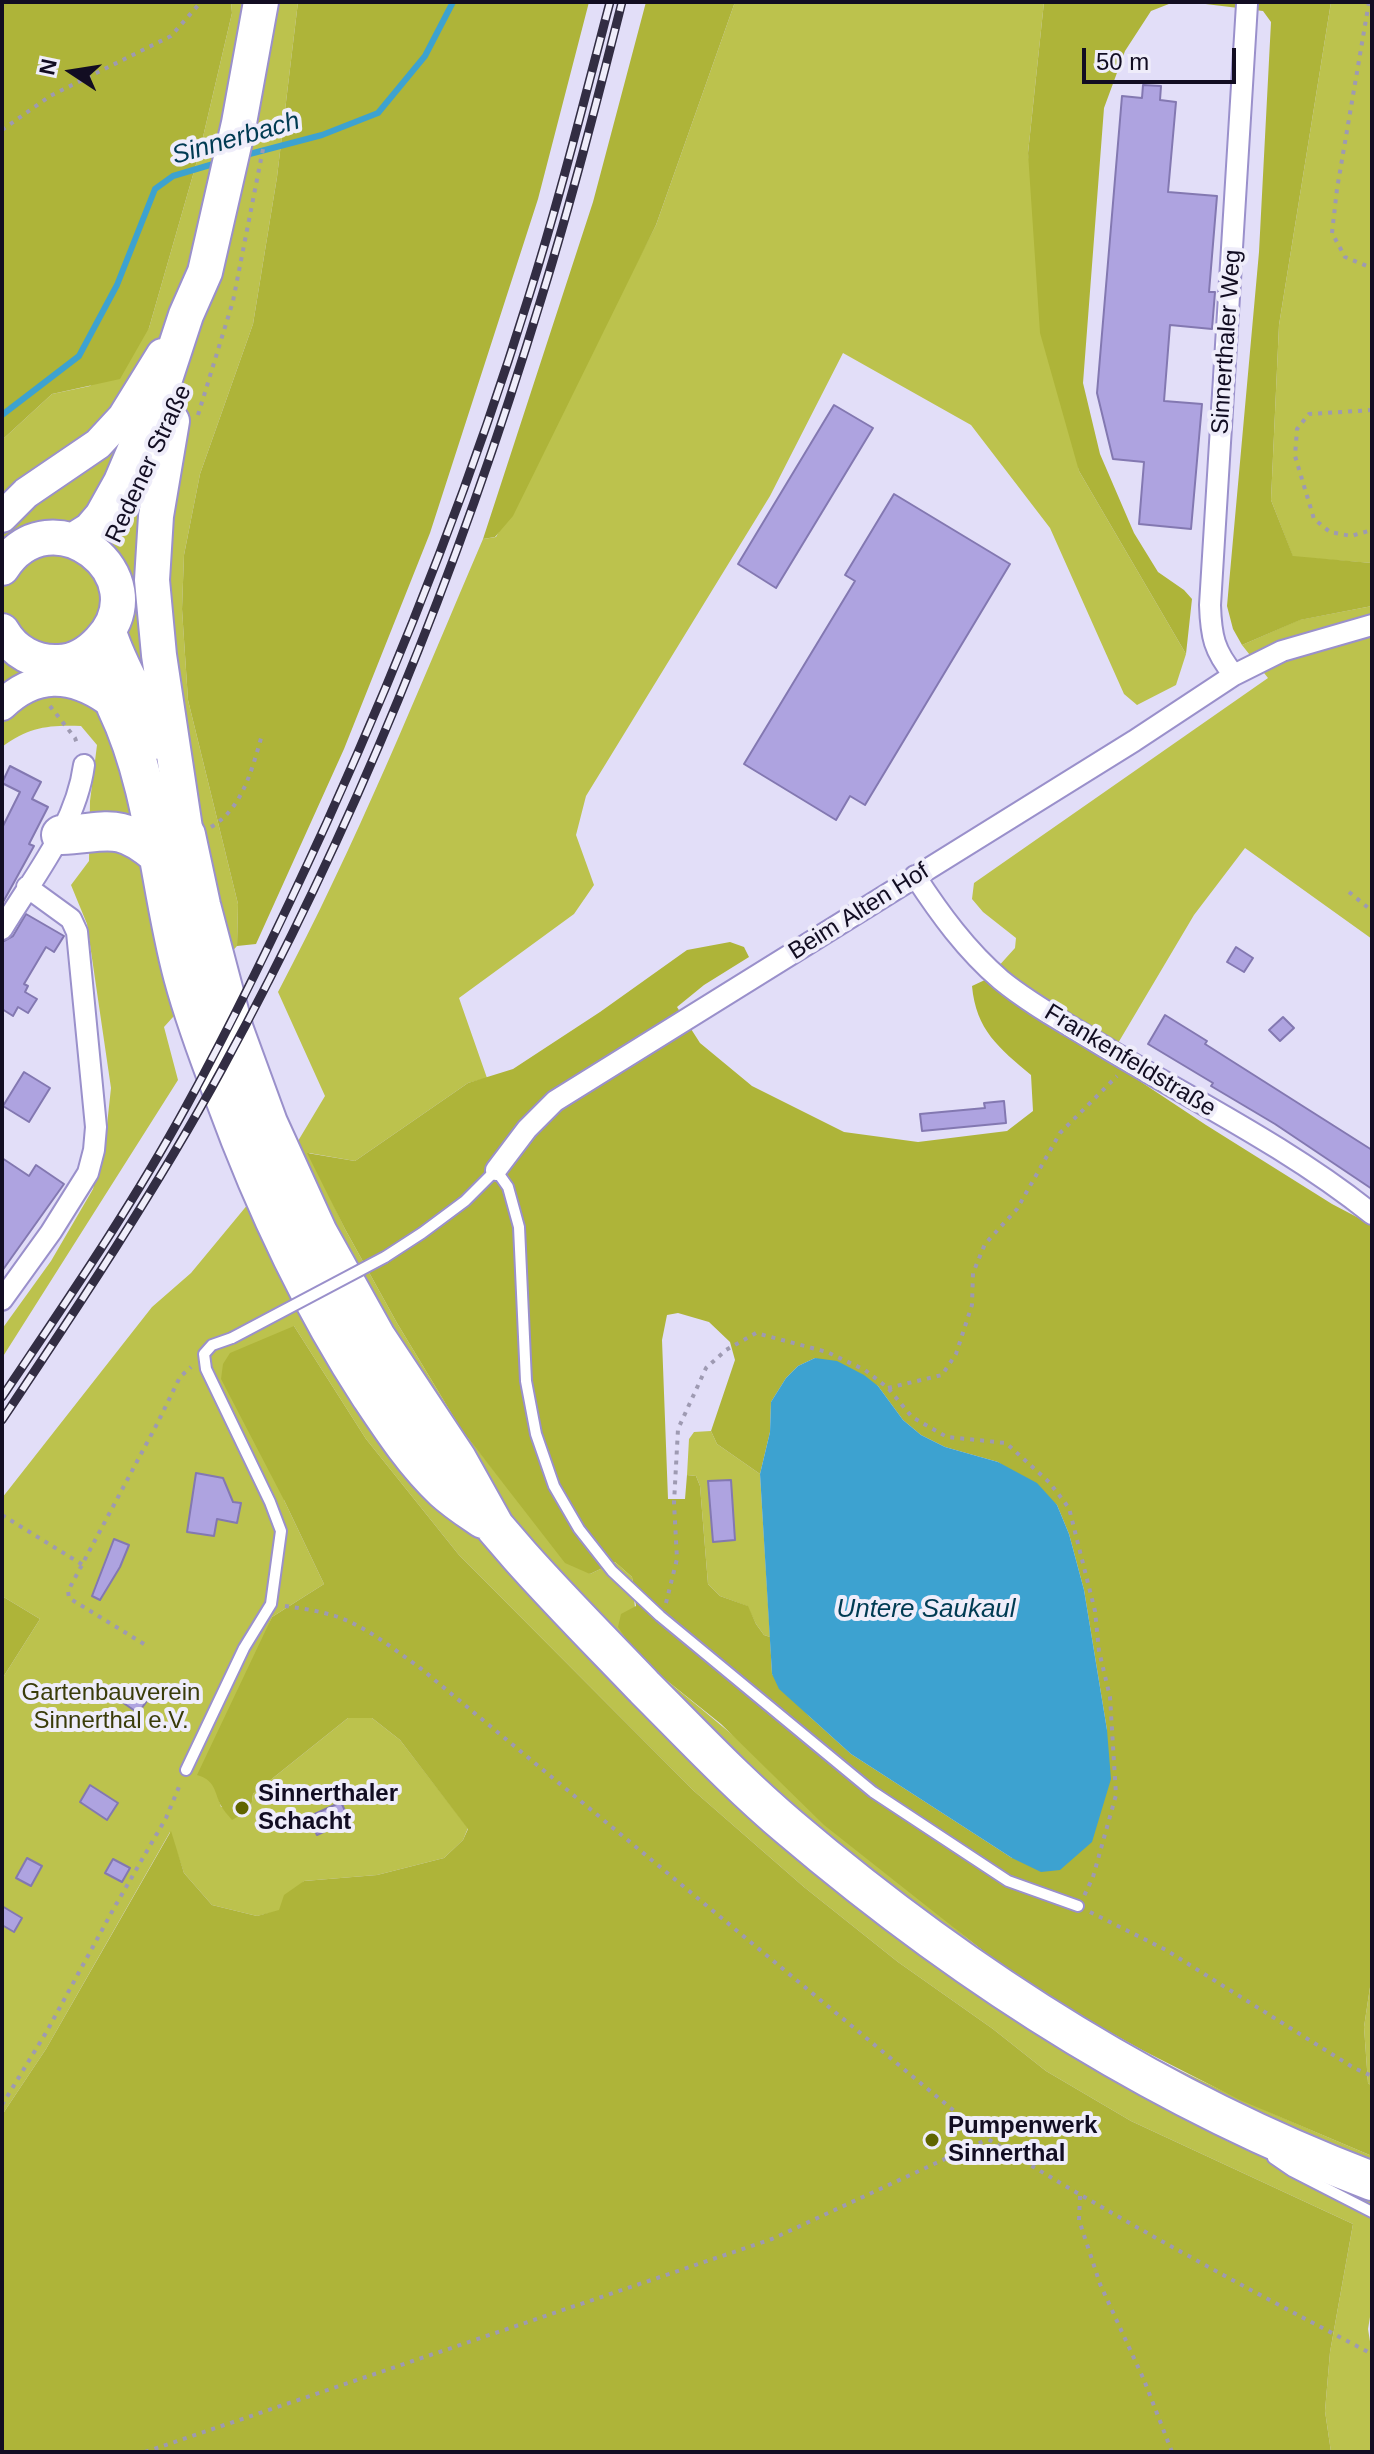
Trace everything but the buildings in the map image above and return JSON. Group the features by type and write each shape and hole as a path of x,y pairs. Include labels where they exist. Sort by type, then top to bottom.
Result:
{"highway":[{"path":"116,706 131,741 146,794 171,845 183,977 241,1144 285,1244 338,1346 391,1427 424,1469 446,1492 495,1527 555,1595 700,1743 787,1826 950,1954 1142,2074 1222,2116 1372,2181"},
{"path":"113,830 136,812 146,794"},
{"path":"61,835 113,830 140,840 171,845"}],"main road":[{"name":"Redener Straße","path":"74,540 90,530 102,516 121,482 165,379 186,315 205,272 217,221 252,133 261,2"},
{"name":"Redener Straße","path":"106,563 116,526 172,421 200,344 205,313 205,272"},
{"path":"2,517 26,493 98,444 123,417 186,315"},
{"path":"171,845 152,580 156,516 172,421"},
{"path":"2,568 17,550 35,540 54,537 74,540 87,545 106,563 115,579 118,597 116,616 109,632 90,652 24,667 2,692"},
{"path":"109,632 114,650 159,739 171,845"},
{"path":"4,641 16,649 89,672 116,706"},
{"path":"2,705 25,686 63,681 89,688 116,706"}],"street":[{"name":"Sinnerthaler Weg","path":"1234,675 1221,659 1211,636 1210,605 1248,3"},
{"name":"Beim Alten Hof","path":"496,1170 527,1129 555,1101 1134,741 1234,675 1282,651 1372,625"},
{"path":"2,929 61,835 78,796 84,765"},
{"name":"Frankenfeldstraße","path":"915,876 961,941 1002,981 1130,1063 1308,1167 1372,1214"},
{"path":"2,1300 51,1232 88,1173 96,1127 77,932 71,919 27,887"}],"lane":[{"name":"Beim Alten Hof","path":"204,1354 212,1345 232,1338 385,1257 465,1201 496,1170"},
{"path":"496,1170 508,1187 519,1227 526,1381 536,1434 554,1486 579,1529 612,1571 660,1616 873,1792 1008,1881 1078,1906"},
{"path":"186,1770 244,1648 271,1604 281,1531 206,1369 204,1354"},
{"path":"1222,2116 1257,2147"},
{"path":"1269,2155 1292,2171 1372,2212"}],"path":[{"path":"2,130 50,96 171,36 201,2"},
{"path":"1369,2 1332,233 1345,257 1372,268"},
{"path":"252,133 252,202"},
{"path":"1372,410 1309,414 1297,429 1295,456 1314,519 1330,532 1351,536 1372,530"},
{"path":"50,706 75,738 84,765"},
{"path":"171,845 212,827 226,817 251,773 262,735"},
{"path":"1349,892 1372,911"},
{"path":"888,1388 942,1375 956,1354 972,1305 973,1273 985,1244 1017,1209 1060,1133 1130,1063"},
{"path":"660,1616 677,1559 674,1503 678,1429 706,1368 726,1350 756,1333 827,1352 865,1370 888,1388 912,1417 947,1437 1006,1443 1049,1482 1069,1508 1095,1611 1099,1651 1110,1697 1116,1795 1093,1877 1078,1906 1166,1950 1354,2068 1372,2076"},
{"path":"144,1644 69,1598 68,1591 180,1377 204,1354"},
{"path":"2,1515 83,1565"},
{"path":"271,1604 317,1611 348,1621 419,1667 988,2139 1191,2259 1372,2354"},
{"path":"2,2105 166,1818 186,1770"},
{"path":"145,2452 772,2239 988,2139"},
{"path":"1080,2196 1079,2220 1100,2284 1144,2380 1172,2452"}],"green space":[{"path":"231,2 298,2 277,177 253,324 200,474 184,555 182,609 188,700 238,904 237,946 164,1027 178,1080 2,1358 2,1329 51,1261 93,1189 106,1134 111,1088 87,924 71,885 89,861 90,801 97,745 81,726 69,726 30,731 2,747 2,440 52,394 90,386 149,328 199,154 232,13"},
{"name":"Gartenbauverein Sinnerthal e.V.","path":"735,2 1044,2 1028,153 1079,471 1186,654 1176,685 1137,705 1124,694 1050,528 971,425 843,353 770,496 586,796 576,835 594,885 574,914 459,998 487,1078 468,1083 355,1161 309,1153 345,1229 461,1429 508,1488 590,1574 615,1562 632,1577 640,1659 792,1785 966,1938 1039,1991 1130,2045 1178,2069 1372,2156 1372,2305 1368,2329 1372,2354 1372,2452 1331,2452 1325,2411 1330,2352 1353,2224 1131,2121 1046,2071 898,1962 804,1887 694,1791 459,1555 366,1439 294,1326 284,1500 324,1584 272,1617 207,1778 215,1786 221,1807 251,1809 253,1794 348,1718 372,1718 400,1740 468,1828 463,1840 444,1858 377,1875 304,1881 279,1911 257,1916 212,1905 184,1873 170,1832 46,2049 2,2115 2,1679 40,1619 2,1596 2,1498 152,1307 191,1273 292,1151 325,1096 278,992 360,824 483,539 496,537 656,225"},
{"path":"1331,2 1372,2 1372,563 1293,557 1271,500 1279,325"},
{"path":"1372,606 1372,939 1245,848 1194,915 1108,1060 1069,1037 987,979 1015,948 1016,938 983,912 972,899 974,883 1268,678 1242,645 1299,620"},
{"path":"711,1431 717,1444 760,1474 770,1637 764,1635 747,1606 720,1596 708,1584 700,1486 696,1476 687,1475 689,1439 694,1432"},
{"path":"1372,1974 1372,2086 1368,2083 1364,2027"}],"shaded area":[{"path":"2,2 231,2 232,13 199,154 149,328 120,379 52,394 2,440"},
{"path":"298,2 589,2 538,199 430,533 344,749 256,944 237,946 238,904 188,700 182,609 184,555 200,474 253,324 277,177"},
{"path":"646,2 735,2 656,225 513,516 495,537 483,539 593,202"},
{"path":"1044,2 1174,2 1151,11 1125,51 1104,108 1083,383 1100,454 1134,533 1158,572 1192,599 1186,654 1079,471 1040,333 1028,153"},
{"path":"1189,2 1331,2 1279,325 1271,500 1293,556 1372,563 1372,606 1300,620 1242,645 1233,629 1227,606 1259,252 1271,22 1263,11"},
{"path":"730,942 744,947 749,957 704,985 677,1007 700,1043 752,1086 844,1132 918,1142 1007,1131 1033,1111 1031,1075 999,1047 978,1015 972,986 987,979 1069,1037 1206,1125 1332,1204 1372,1225 1372,1974 1364,2027 1368,2083 1372,2086 1372,2156 1240,2100 1077,2014 996,1961 824,1825 721,1724 640,1659 618,1627 621,1614 636,1606 632,1577 615,1562 590,1574 565,1563 461,1429 397,1323 307,1153 355,1161 468,1083 513,1069 687,950","holes":["678,1313 709,1322 730,1342 735,1360 711,1431 717,1444 760,1474 770,1432 771,1402 786,1378 798,1366 815,1358 878,1386 903,1420 921,1435 945,1447 998,1462 1057,1505 1069,1534 1084,1590 1107,1730 1012,1858 851,1754 809,1716 772,1674 770,1637 764,1635 756,1624 748,1606 720,1596 708,1584 700,1486 696,1476 687,1475 685,1499 668,1499 662,1340 667,1315"]},
{"path":"294,1326 366,1439 459,1555 694,1791 804,1887 898,1962 1046,2071 1131,2121 1353,2224 1330,2352 1325,2411 1331,2452 2,2452 2,2115 46,2049 171,1831 184,1873 212,1905 257,1916 279,1910 284,1895 304,1881 377,1875 444,1858 463,1840 468,1829 400,1740 372,1718 348,1718 253,1794 251,1809 232,1820 221,1806 210,1782 197,1775 272,1617 324,1584 221,1379 223,1364 230,1353"},
{"path":"2,1596 40,1619 2,1679"}],"water":[{"name":"Untere Saukaul","path":"815,1358 837,1361 864,1375 878,1386 903,1420 921,1435 945,1447 998,1462 1037,1483 1057,1505 1069,1534 1084,1590 1107,1730 1111,1779 1092,1842 1060,1870 1041,1872 1012,1858 851,1754 779,1689 772,1674 760,1474 770,1432 771,1402 786,1378 798,1366"}],"waterway":[{"name":"Sinnerbach","path":"242,156 322,135 378,113 425,56 453,2"},
{"name":"Sinnerbach","path":"2,415 79,356 117,285 155,189 173,176 220,162"}],"railway":[{"path":"2,1397 121,1217 187,1105 260,965 355,758 436,564 507,366 571,151 610,2"},
{"path":"2,1420 116,1247 197,1114 271,976 361,787 440,593 510,396 564,223 622,2"}],"place":[{"name":"Sinnerthaler Schacht","path":"242,1808"},
{"name":"Pumpenwerk Sinnerthal","path":"932,2140"}]}
